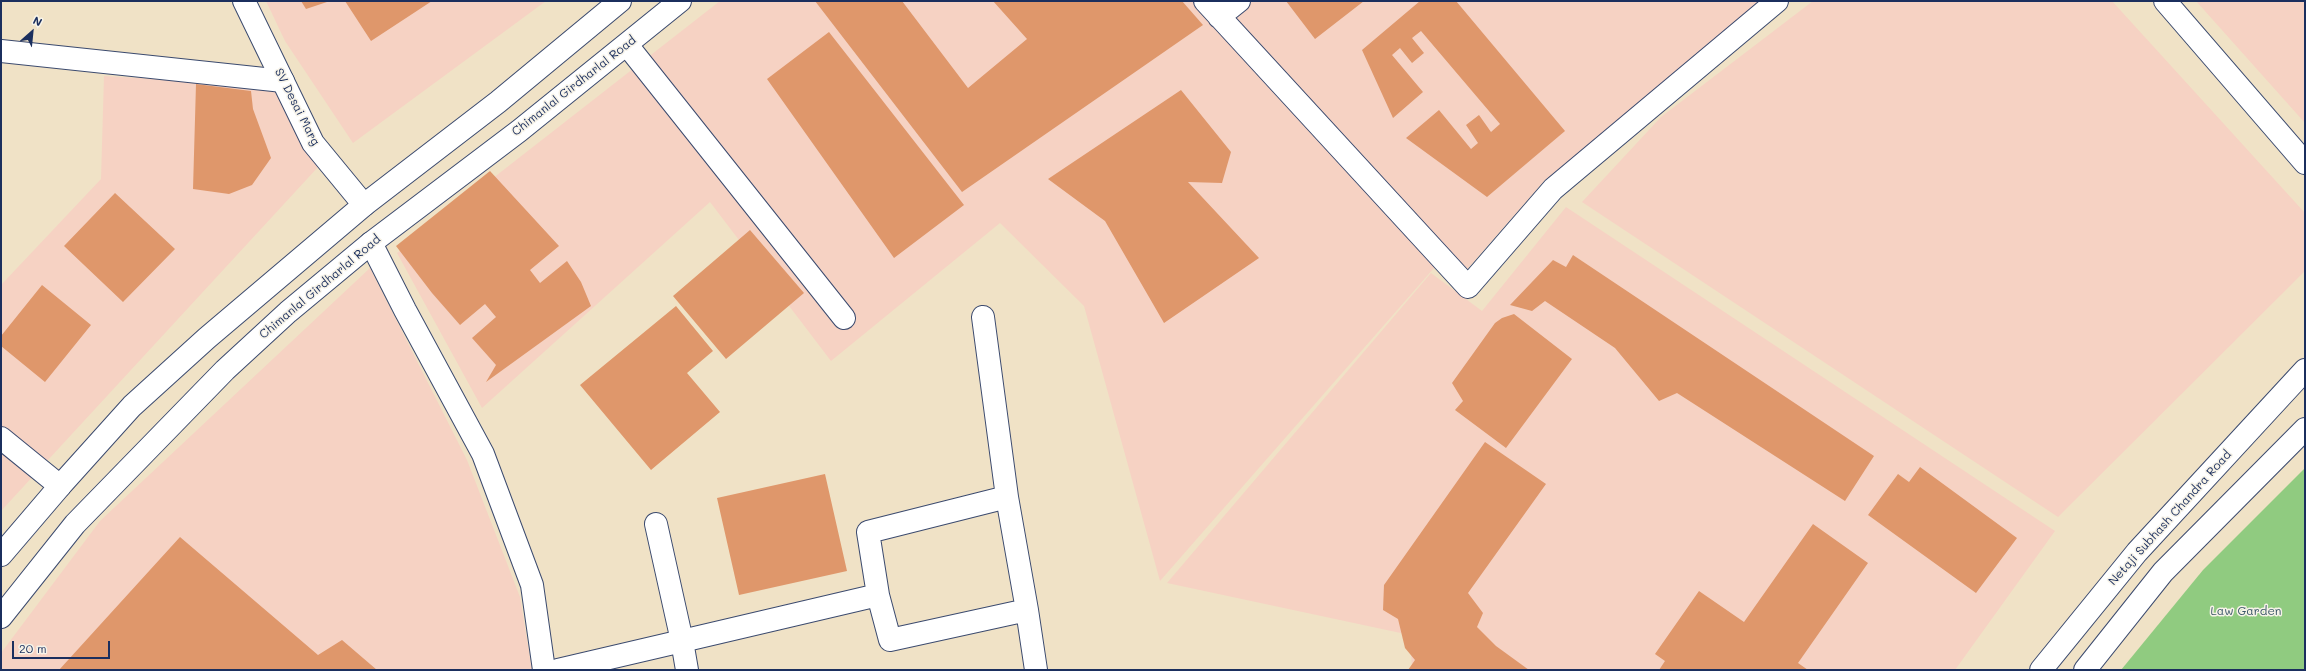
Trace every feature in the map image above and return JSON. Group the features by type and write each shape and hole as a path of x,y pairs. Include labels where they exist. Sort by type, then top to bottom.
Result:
{"street":[{"name":"SV Desai Marg","path":"244,1 313,143 364,205"},
{"path":"1,555 60,486 132,406 213,333 364,205 498,102 620,1"},
{"name":"Chimanlal Girdharlal Road","path":"1,617 75,524 157,437 225,370 288,312 371,242 627,45 680,1"},
{"path":"1205,1 1468,287 1553,188 1777,1"},
{"path":"1219,17 1239,1"},
{"path":"2165,1 2305,163"},
{"path":"627,45 844,318"},
{"path":"1,51 283,81"},
{"path":"371,242 405,310 483,454 532,585 544,670"},
{"path":"983,317 1007,497 1036,670"},
{"name":"Netaji Subhash Chandra Road","path":"2041,670 2137,552 2305,370"},
{"path":"2085,670 2163,572 2305,429"},
{"path":"1,438 60,486"},
{"path":"1007,497 868,532 878,595 890,640 1026,610"},
{"path":"656,524 687,670"},
{"path":"558,670 878,595"}],"shaded area":[{"path":"266,1 546,1 353,143 285,41"},
{"path":"720,1 1784,1 1545,180 1455,283 1434,268 1160,581 1084,306 1000,223 831,361 710,202 482,408 397,253"},
{"path":"1813,1 2112,1 2305,213 2305,271 2058,517 1582,202 1661,117"},
{"path":"2196,1 2305,1 2305,123"},
{"path":"104,76 276,86 319,166 1,511 1,285 101,179"},
{"path":"1566,207 2055,531 1955,670 1412,670 1410,635 1167,583 1431,273 1482,311"},
{"path":"370,268 467,460 520,597 532,670 1,670 1,653 100,521"}],"green space":[{"name":"Law Garden","path":"2305,468 2305,670 2121,670 2203,570"}],"building":[{"path":"301,1 330,1 306,9"},
{"path":"345,1 432,1 371,41"},
{"path":"815,1 902,1 968,88 1027,39 993,1 1182,1 1203,25 962,192"},
{"path":"1286,1 1364,1 1315,39"},
{"path":"1420,1 1456,1 1565,131 1487,197 1406,138 1439,110 1471,149 1478,143 1466,125 1479,115 1491,132 1500,124 1421,31 1412,38 1424,53 1412,63 1400,48 1392,55 1423,92 1393,118 1362,50"},
{"path":"829,32 964,205 894,258 767,79"},
{"path":"196,84 251,91 253,109 271,158 252,185 229,194 193,189"},
{"path":"1181,90 1231,152 1222,183 1188,182 1259,258 1164,323 1105,221 1048,179"},
{"path":"490,171 559,246 530,270 540,283 567,261 581,282 591,306 486,382 496,365 472,338 496,317 485,304 460,325 432,293 396,246"},
{"path":"115,193 175,249 123,302 64,246"},
{"path":"750,230 804,293 726,359 673,296"},
{"path":"1573,255 1874,456 1845,501 1677,393 1659,401 1615,348 1545,301 1532,311 1510,305 1553,260 1566,267"},
{"path":"42,285 91,325 45,382 1,346 1,336"},
{"path":"676,306 713,351 687,373 720,412 651,470 580,385"},
{"path":"1514,314 1572,359 1506,448 1455,410 1463,401 1452,383 1495,323 1502,318"},
{"path":"1485,442 1546,484 1468,593 1483,613 1477,627 1496,646 1529,670 1408,670 1415,660 1405,648 1398,619 1383,610 1384,585"},
{"path":"1920,467 2017,538 1976,593 1868,515 1898,474 1909,482"},
{"path":"825,474 847,571 739,595 717,498"},
{"path":"1813,524 1868,563 1798,663 1808,670 1659,670 1665,661 1655,654 1699,591 1744,622"},
{"path":"180,537 318,655 342,640 377,670 59,670"}]}
